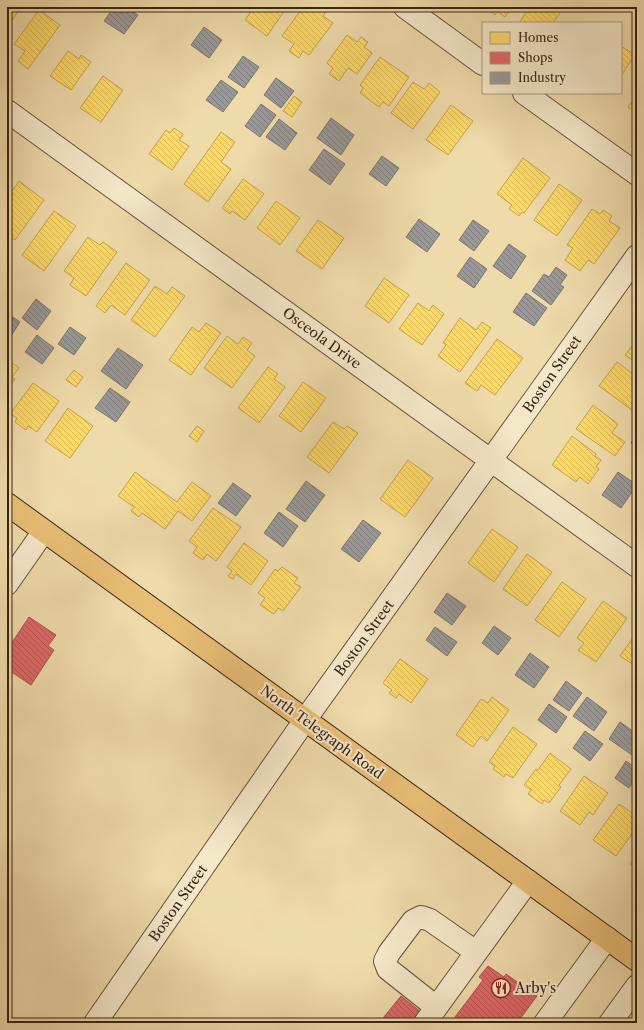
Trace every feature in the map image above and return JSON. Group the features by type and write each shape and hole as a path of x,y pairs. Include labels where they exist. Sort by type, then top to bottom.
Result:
{"main road":[{"name":"North Telegraph Road","path":"7,504 637,960"}],"street":[{"path":"404,7 482,63"},
{"path":"525,94 637,174"},
{"name":"Osceola Drive","path":"7,111 637,566"},
{"name":"Boston Street","path":"95,1023 305,720 637,256"},
{"path":"7,584 44,531"},
{"path":"476,952 430,920 421,918 413,921 389,953 385,961 388,969 430,1015 528,881"},
{"path":"545,1023 607,938"},
{"path":"610,1023 637,986"}],"building: Homes":[{"path":"7,7 21,7 7,28"},
{"path":"254,7 287,7 267,36 245,20"},
{"path":"303,7 311,7 314,10 316,7 324,7 328,9 323,16 333,23 309,55 303,51 299,58 289,51 294,44 282,36"},
{"path":"512,7 505,17 497,11 495,15 486,8"},
{"path":"530,7 564,7 554,22 520,22"},
{"path":"39,10 60,25 28,69 18,61 25,51 14,44"},
{"path":"347,35 357,42 361,37 368,42 364,47 372,53 357,74 348,68 339,81 329,74 333,68 327,63"},
{"path":"622,47 635,55 622,74"},
{"path":"68,51 79,59 81,55 91,62 71,90 50,76"},
{"path":"380,57 409,77 389,106 383,102 379,107 360,93 363,88 360,85"},
{"path":"103,76 123,90 101,122 80,108"},
{"path":"413,82 424,89 429,83 440,92 413,129 391,113"},
{"path":"637,94 637,113 628,107"},
{"path":"294,96 302,102 292,117 283,111"},
{"path":"451,105 473,121 448,155 426,140"},
{"path":"174,128 183,134 179,140 189,146 172,170 149,154 166,130 170,133"},
{"path":"221,132 235,142 221,162 231,169 208,202 184,184"},
{"path":"523,158 550,178 524,213 522,212 519,216 509,209 512,205 497,194"},
{"path":"243,179 264,194 245,220 232,211 230,214 222,208"},
{"path":"19,181 44,200 15,240 7,234 7,198"},
{"path":"559,184 582,200 557,236 534,220"},
{"path":"276,201 300,218 280,245 257,228"},
{"path":"592,209 600,214 603,210 612,216 609,221 620,228 594,264 588,260 580,271 565,260 573,248 567,245"},
{"path":"54,211 76,226 44,271 22,255"},
{"path":"318,220 344,238 322,269 296,251"},
{"path":"88,237 100,245 103,242 117,252 86,296 70,285 74,278 64,271"},
{"path":"126,263 150,280 125,315 111,305 105,313 96,306"},
{"path":"384,278 409,295 389,323 365,306"},
{"path":"155,286 167,294 172,287 185,296 155,337 131,320"},
{"path":"418,303 429,311 433,305 444,314 422,345 399,329"},
{"path":"460,318 476,330 482,322 491,328 460,372 438,356 446,345 443,343"},
{"path":"206,323 221,333 191,375 169,360 192,327 199,332"},
{"path":"227,336 238,344 243,337 252,343 247,350 255,356 232,388 204,368"},
{"path":"497,339 523,358 495,395 481,385 477,391 465,383"},
{"path":"637,345 637,363 625,355 632,346 635,347"},
{"path":"7,359 19,368 12,377 15,379 7,390"},
{"path":"617,362 637,377 637,402 632,410 599,386"},
{"path":"268,367 278,374 274,379 285,387 259,423 238,408"},
{"path":"74,370 83,377 76,387 66,380"},
{"path":"303,382 326,398 301,432 279,416"},
{"path":"33,383 59,401 37,432 28,426 26,430 15,422 17,418 10,414"},
{"path":"593,405 618,424 612,433 625,442 615,456 576,429"},
{"path":"68,408 93,426 70,458 45,441"},
{"path":"333,422 344,429 347,426 358,433 329,473 307,457"},
{"path":"197,426 204,431 197,442 189,436"},
{"path":"572,436 596,454 595,456 601,460 596,467 599,469 588,484 580,477 576,482 552,465"},
{"path":"408,460 433,478 405,517 380,499"},
{"path":"135,472 177,502 192,482 211,496 192,521 178,511 165,529 142,513 139,517 131,511 134,507 118,496"},
{"path":"213,508 241,527 216,561 207,554 203,560 193,553 197,547 189,541"},
{"path":"492,529 518,547 494,582 468,563"},
{"path":"244,543 268,561 251,585 236,574 233,579 228,576 232,571 227,567"},
{"path":"527,554 552,572 527,606 503,589"},
{"path":"282,567 298,578 294,583 301,587 283,611 278,608 274,614 260,605 265,598 258,593 275,569 278,571"},
{"path":"562,582 586,599 559,637 535,620"},
{"path":"603,601 627,618 596,662 578,650 584,643 577,638"},
{"path":"637,632 637,667 620,656"},
{"path":"400,659 428,679 411,703 399,694 396,698 389,693 392,690 383,683"},
{"path":"492,697 509,710 487,741 481,736 473,747 456,735 481,699 488,703"},
{"path":"513,727 537,744 513,778 506,774 504,777 493,769 495,766 489,762"},
{"path":"550,753 571,769 559,785 561,787 549,803 544,800 542,804 528,794 531,790 524,785 536,769 538,770"},
{"path":"584,776 608,793 593,815 589,812 580,825 560,811"},
{"path":"619,804 637,816 637,827 616,856 593,840"},
{"path":"637,854 637,869 630,864"}],"building: Shops":[{"path":"29,617 56,635 48,646 54,650 31,685 7,669 7,650"},
{"name":"Arby's","path":"488,966 504,977 506,974 537,996 517,1023 457,1023 459,1020 455,1017 483,980 479,977"},
{"path":"401,996 421,1012 412,1023 379,1023"}],"building: Industry":[{"path":"114,7 127,7 138,15 124,34 104,21"},
{"path":"204,27 222,40 209,58 191,45"},
{"path":"243,56 259,67 244,88 228,77"},
{"path":"276,78 294,91 281,108 264,95"},
{"path":"221,80 238,92 223,112 206,100"},
{"path":"261,104 276,115 260,137 245,126"},
{"path":"331,118 354,135 341,155 317,138"},
{"path":"279,119 297,133 285,150 266,137"},
{"path":"324,149 345,164 330,185 309,170"},
{"path":"382,156 399,168 386,186 369,174"},
{"path":"419,219 440,234 427,252 406,237"},
{"path":"473,220 489,231 474,251 459,240"},
{"path":"509,244 526,256 511,279 493,266"},
{"path":"470,257 487,269 474,288 457,276"},
{"path":"556,267 567,275 560,285 564,287 551,305 532,291 544,274 549,277"},
{"path":"526,293 547,308 534,326 513,312"},
{"path":"36,299 51,311 37,330 22,318"},
{"path":"7,313 20,322 9,339 7,337"},
{"path":"70,327 86,338 74,355 58,344"},
{"path":"37,335 54,348 42,364 25,352"},
{"path":"118,348 143,365 126,389 101,371"},
{"path":"110,388 130,402 116,422 95,408"},
{"path":"637,433 637,447 631,443"},
{"path":"618,472 637,485 621,508 602,495"},
{"path":"306,481 325,495 305,522 286,509"},
{"path":"233,483 251,496 236,516 218,503"},
{"path":"279,512 298,526 283,547 264,533"},
{"path":"363,520 381,533 359,562 341,549"},
{"path":"447,593 466,606 452,625 434,612"},
{"path":"494,626 511,638 498,655 482,643"},
{"path":"435,627 457,642 447,656 426,640"},
{"path":"530,653 549,667 534,688 515,675"},
{"path":"566,681 582,693 569,711 553,700"},
{"path":"587,697 607,712 594,731 573,716"},
{"path":"549,704 567,717 556,733 538,720"},
{"path":"620,722 637,734 637,755 635,757 609,739"},
{"path":"585,731 603,744 590,761 573,748"},
{"path":"626,761 637,769 637,775 629,788 615,778"}],"place":[{"name":"Arby's","path":"501,988"}]}
